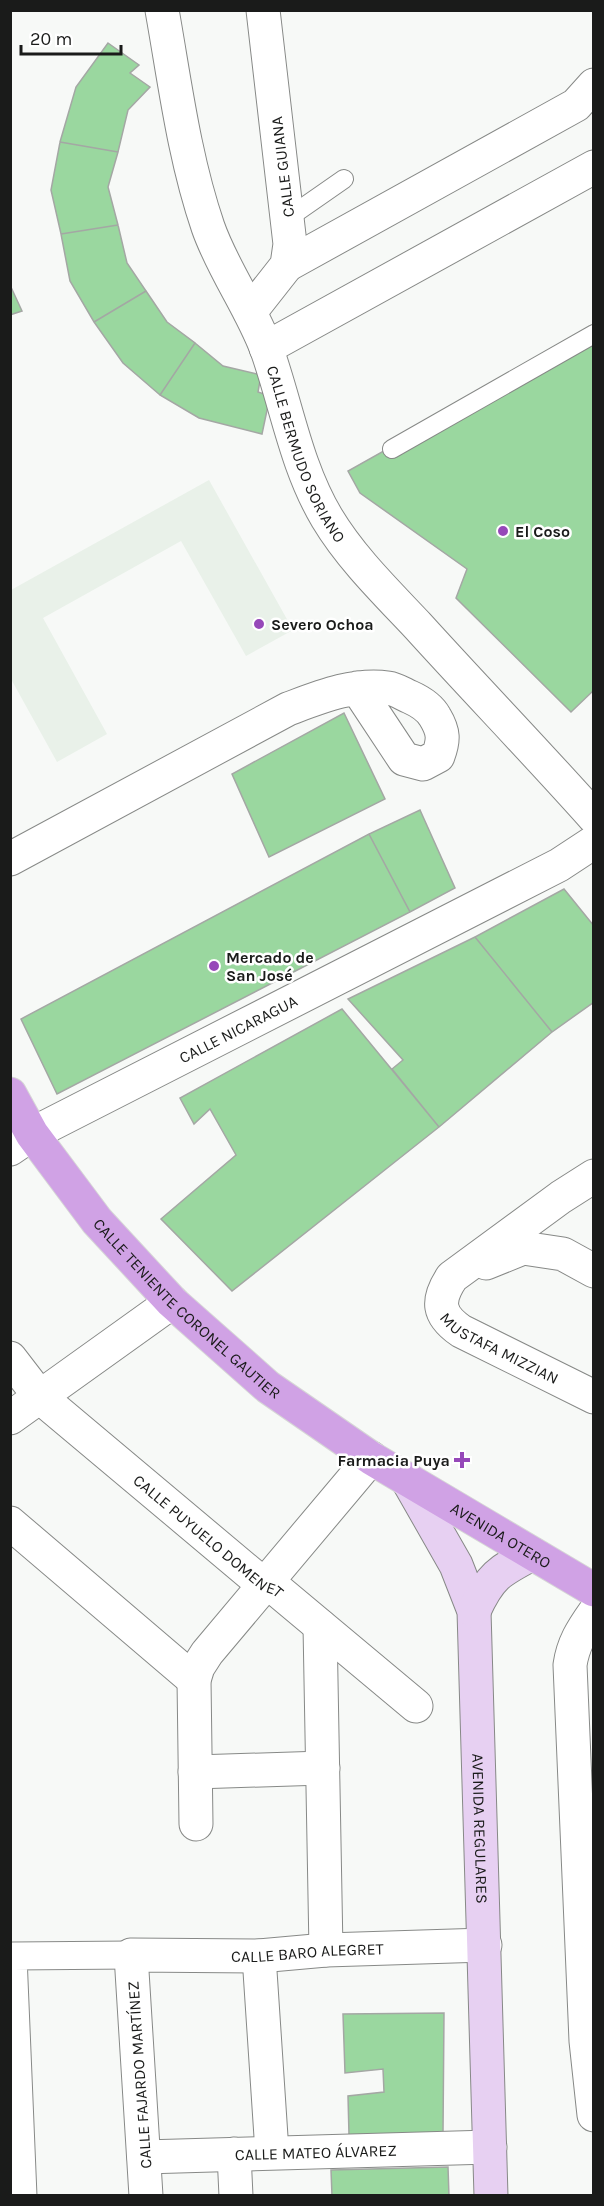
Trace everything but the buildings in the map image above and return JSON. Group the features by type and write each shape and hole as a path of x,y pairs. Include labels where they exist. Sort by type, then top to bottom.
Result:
{"main road":[{"name":"CALLE TENIENTE CORONEL GAUTIER","path":"10,1094 21,1141 172,1302 268,1388 371,1458 407,1479"},
{"name":"AVENIDA OTERO","path":"407,1479 594,1590"},
{"name":"AVENIDA REGULARES","path":"407,1479 456,1565 474,1611 491,2196"},
{"path":"474,1611 485,1587 504,1568 532,1554"}],"street":[{"name":"CALLE BERMUDO SORIANO","path":"162,10 189,159 198,194 223,263 250,312 266,348 303,470 327,519 360,563 594,817"},
{"name":"CALLE GUIANA","path":"263,10 288,218 290,244 287,265"},
{"path":"250,312 287,265 588,98"},
{"path":"266,348 594,167"},
{"path":"10,859 288,709 327,695 357,688"},
{"name":"CALLE NICARAGUA","path":"21,1141 559,865 594,842"},
{"path":"452,1277 561,1197 594,1176"},
{"path":"452,1277 523,1248 563,1254 594,1271"},
{"name":"MUSTAFA MIZZIAN","path":"452,1277 442,1291 441,1307 448,1322 461,1331 594,1398"},
{"path":"10,1418 172,1302"},
{"name":"CALLE PUYUELO DOMENET","path":"10,1358 40,1397 264,1585 276,1589 416,1706"},
{"path":"196,1824 194,1680 198,1667 207,1653 371,1458"},
{"path":"10,1523 194,1680"},
{"path":"594,1613 578,1636 570,1665 586,2041 594,2115"},
{"path":"320,1626 326,1950"},
{"path":"195,1772 323,1768"},
{"name":"CALLE BARO ALEGRET","path":"131,1955 259,1956 326,1950 485,1945"},
{"path":"23,2196 14,1956 131,1955"},
{"name":"CALLE FAJARDO MARTÍNEZ","path":"131,1955 147,2196"},
{"path":"259,1956 272,2152"},
{"name":"CALLE MATEO ÁLVAREZ","path":"144,2157 490,2147"},
{"path":"234,2154 236,2196"}],"lane":[{"path":"288,218 344,179"},
{"path":"392,449 594,334"}],"shaded area":[{"name":"Severo Ochoa","path":"209,480 293,630 246,656 181,541 43,618 107,734 57,762 11,679 11,590"}],"place":[{"name":"El Coso","path":"503,531"},
{"name":"Severo Ochoa","path":"259,624"},
{"name":"Mercado de San José","path":"214,966"},
{"name":"Farmacia Puya","path":"462,1460"}]}
